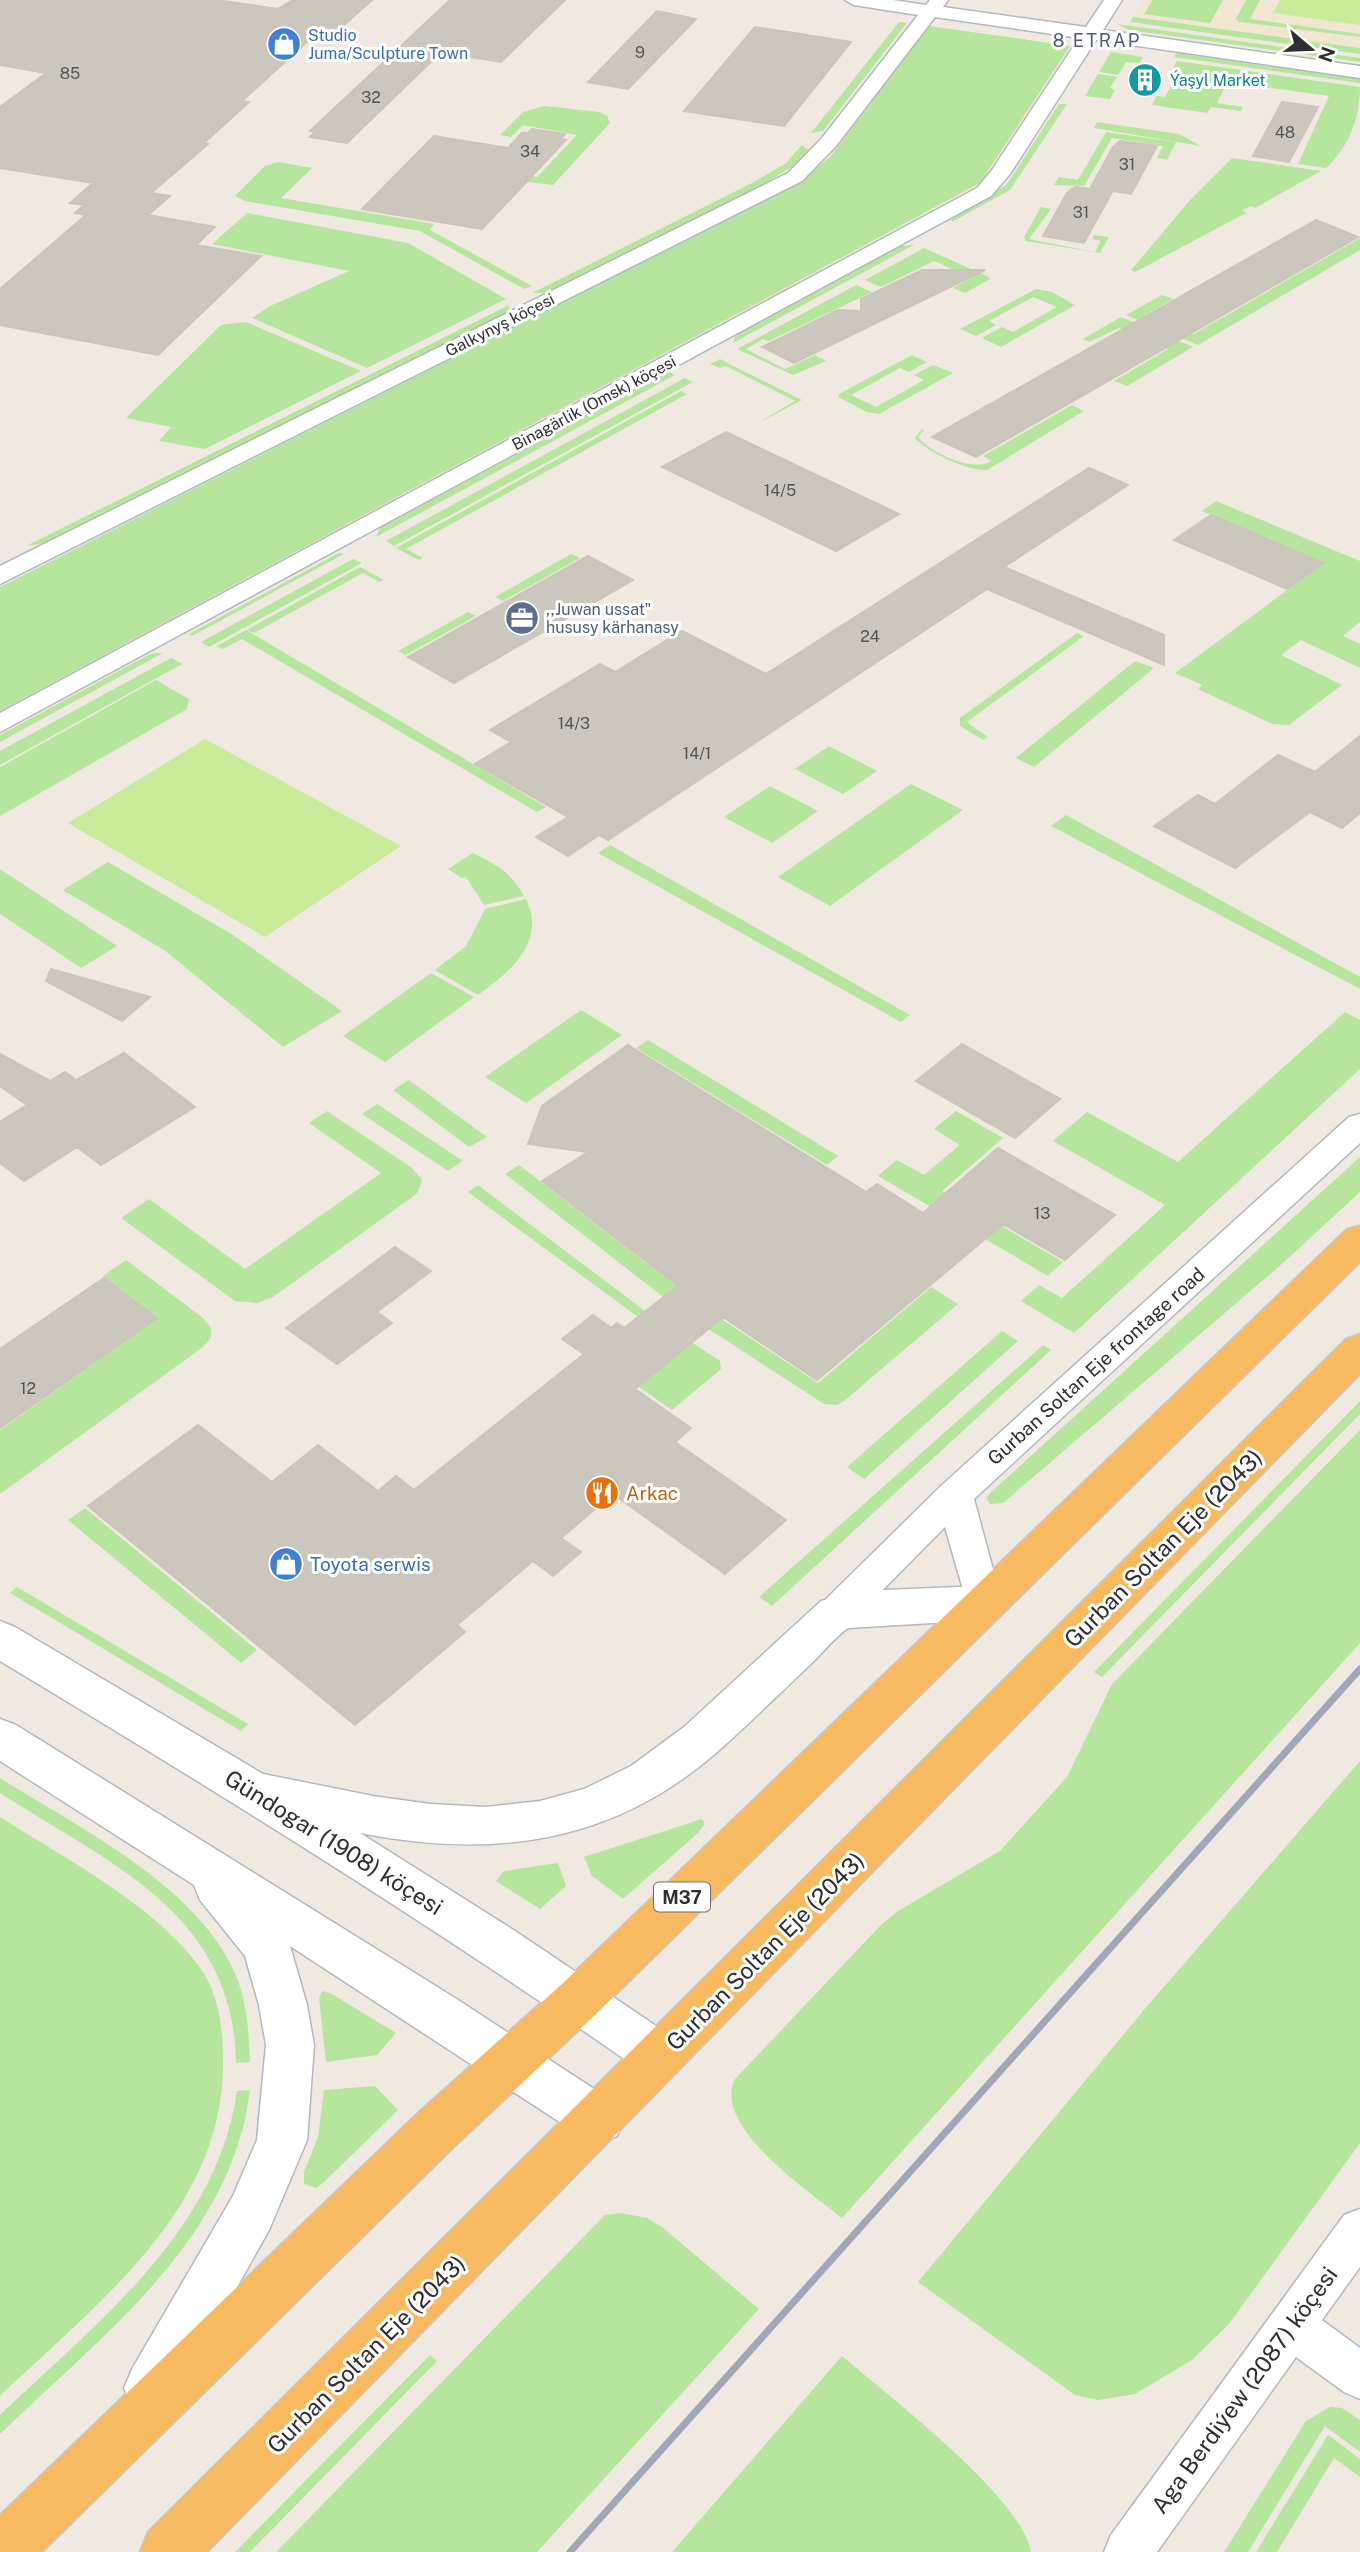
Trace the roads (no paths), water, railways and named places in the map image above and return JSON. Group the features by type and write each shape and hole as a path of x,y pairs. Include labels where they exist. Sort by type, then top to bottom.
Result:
{"highway":[{"name":"M37","path":"2,2552 510,2062 579,1999 1360,1239"},
{"name":"Gurban Soltan Eje (2043)","path":"168,2552 1360,1349"}],"main road":[{"path":"254,1791 394,1821 459,1827 516,1826 556,1819 621,1795 659,1771 697,1742 836,1612 984,1603"},
{"name":"Gündogar (1908) köçesi","path":"0,1639 254,1791 579,1999 660,2056"},
{"path":"0,1738 599,2120"},
{"path":"118,2442 199,2309 251,2213 282,2140 290,2045 266,1946 199,1863"}],"street":[{"path":"854,0 935,5 1092,34 1360,72"},
{"name":"Binagärlik (Omsk) köçesi","path":"0,724 984,192 1000,174 1113,0"},
{"name":"Galkynyş köçesi","path":"0,576 795,177 808,167 829,142 935,5"},
{"name":"Gurban Soltan Eje frontage road","path":"836,1612 955,1495 1360,1125"},
{"path":"955,1495 984,1603"},
{"name":"Aga Berdiýew (2087) köçesi","path":"1128,2552 1360,2230"},
{"path":"1290,2324 1360,2376"}],"railway":[{"path":"570,2552 1360,1669"}],"place":[{"name":"Studio Juma/Sculpture Town","path":"284,44"},
{"name":"Ýaşyl Market","path":"1145,80"},
{"name":",,Juwan ussat\" hususy kärhanasy","path":"522,618"},
{"name":"Arkac","path":"602,1493"},
{"name":"Toyota serwis","path":"286,1564"}],"district":[{"name":"8 ETRAP","path":"1097,40"}]}
